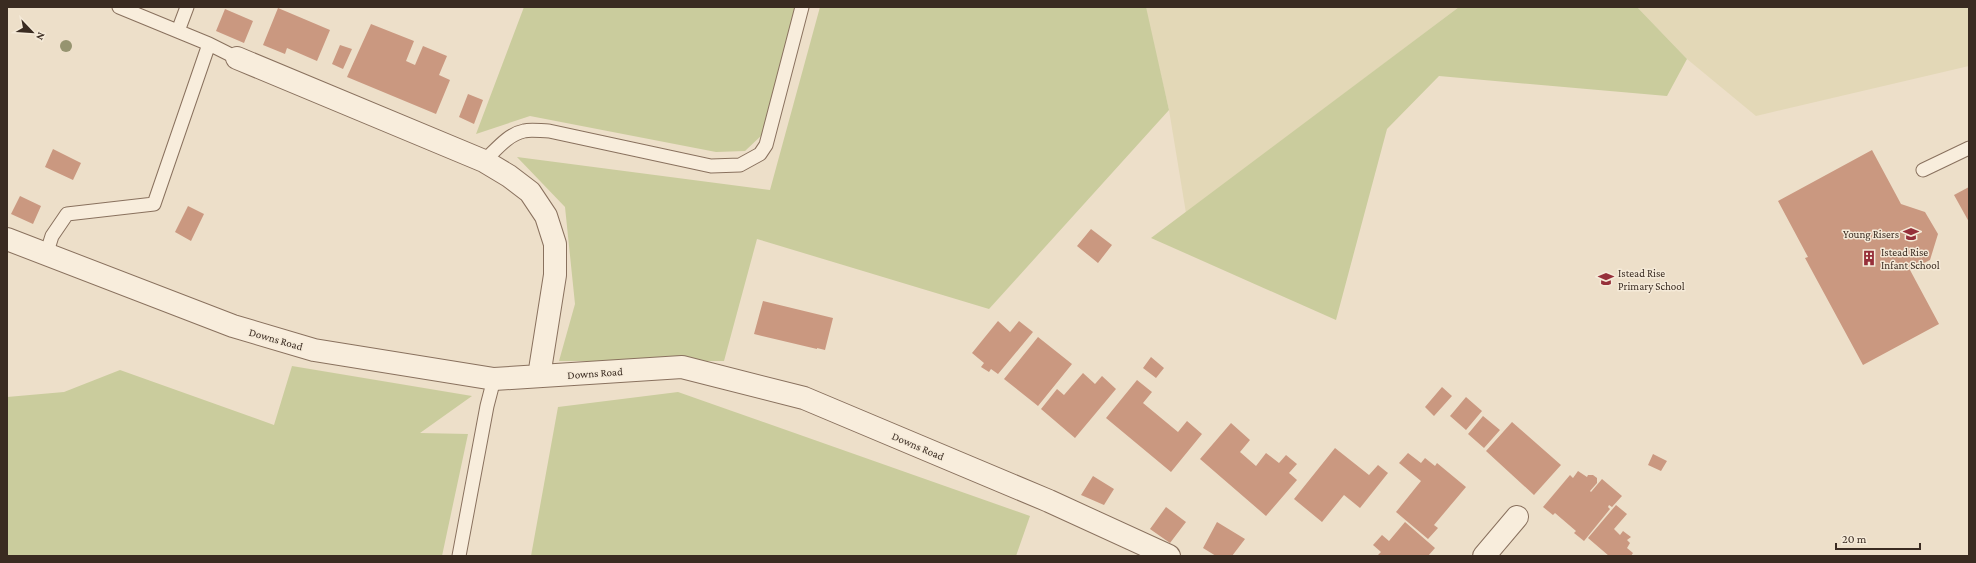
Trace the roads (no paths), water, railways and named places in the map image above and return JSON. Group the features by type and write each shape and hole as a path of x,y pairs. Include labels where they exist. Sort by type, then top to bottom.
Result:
{"street":[{"path":"237,58 484,161 509,176 530,192 546,216 555,244 555,275 539,376"},
{"name":"Downs Road","path":"7,239 233,326 314,350 494,379 682,367 804,398 1049,501 1169,556"},
{"path":"1484,556 1517,517"}],"lane":[{"path":"119,7 209,44 237,58"},
{"path":"178,31 187,7"},
{"path":"484,161 512,136 523,131 549,131 711,166 740,165 751,161 760,154 766,145 802,7"},
{"path":"46,255 52,236 67,214 154,204 209,44"},
{"path":"1923,170 1969,148"},
{"path":"459,556 487,406 494,379"}],"place":[{"name":"Young Risers","path":"1911,234"},
{"name":"Istead Rise Infant School","path":"1869,258"},
{"name":"Istead Rise Primary School","path":"1606,279"}]}
